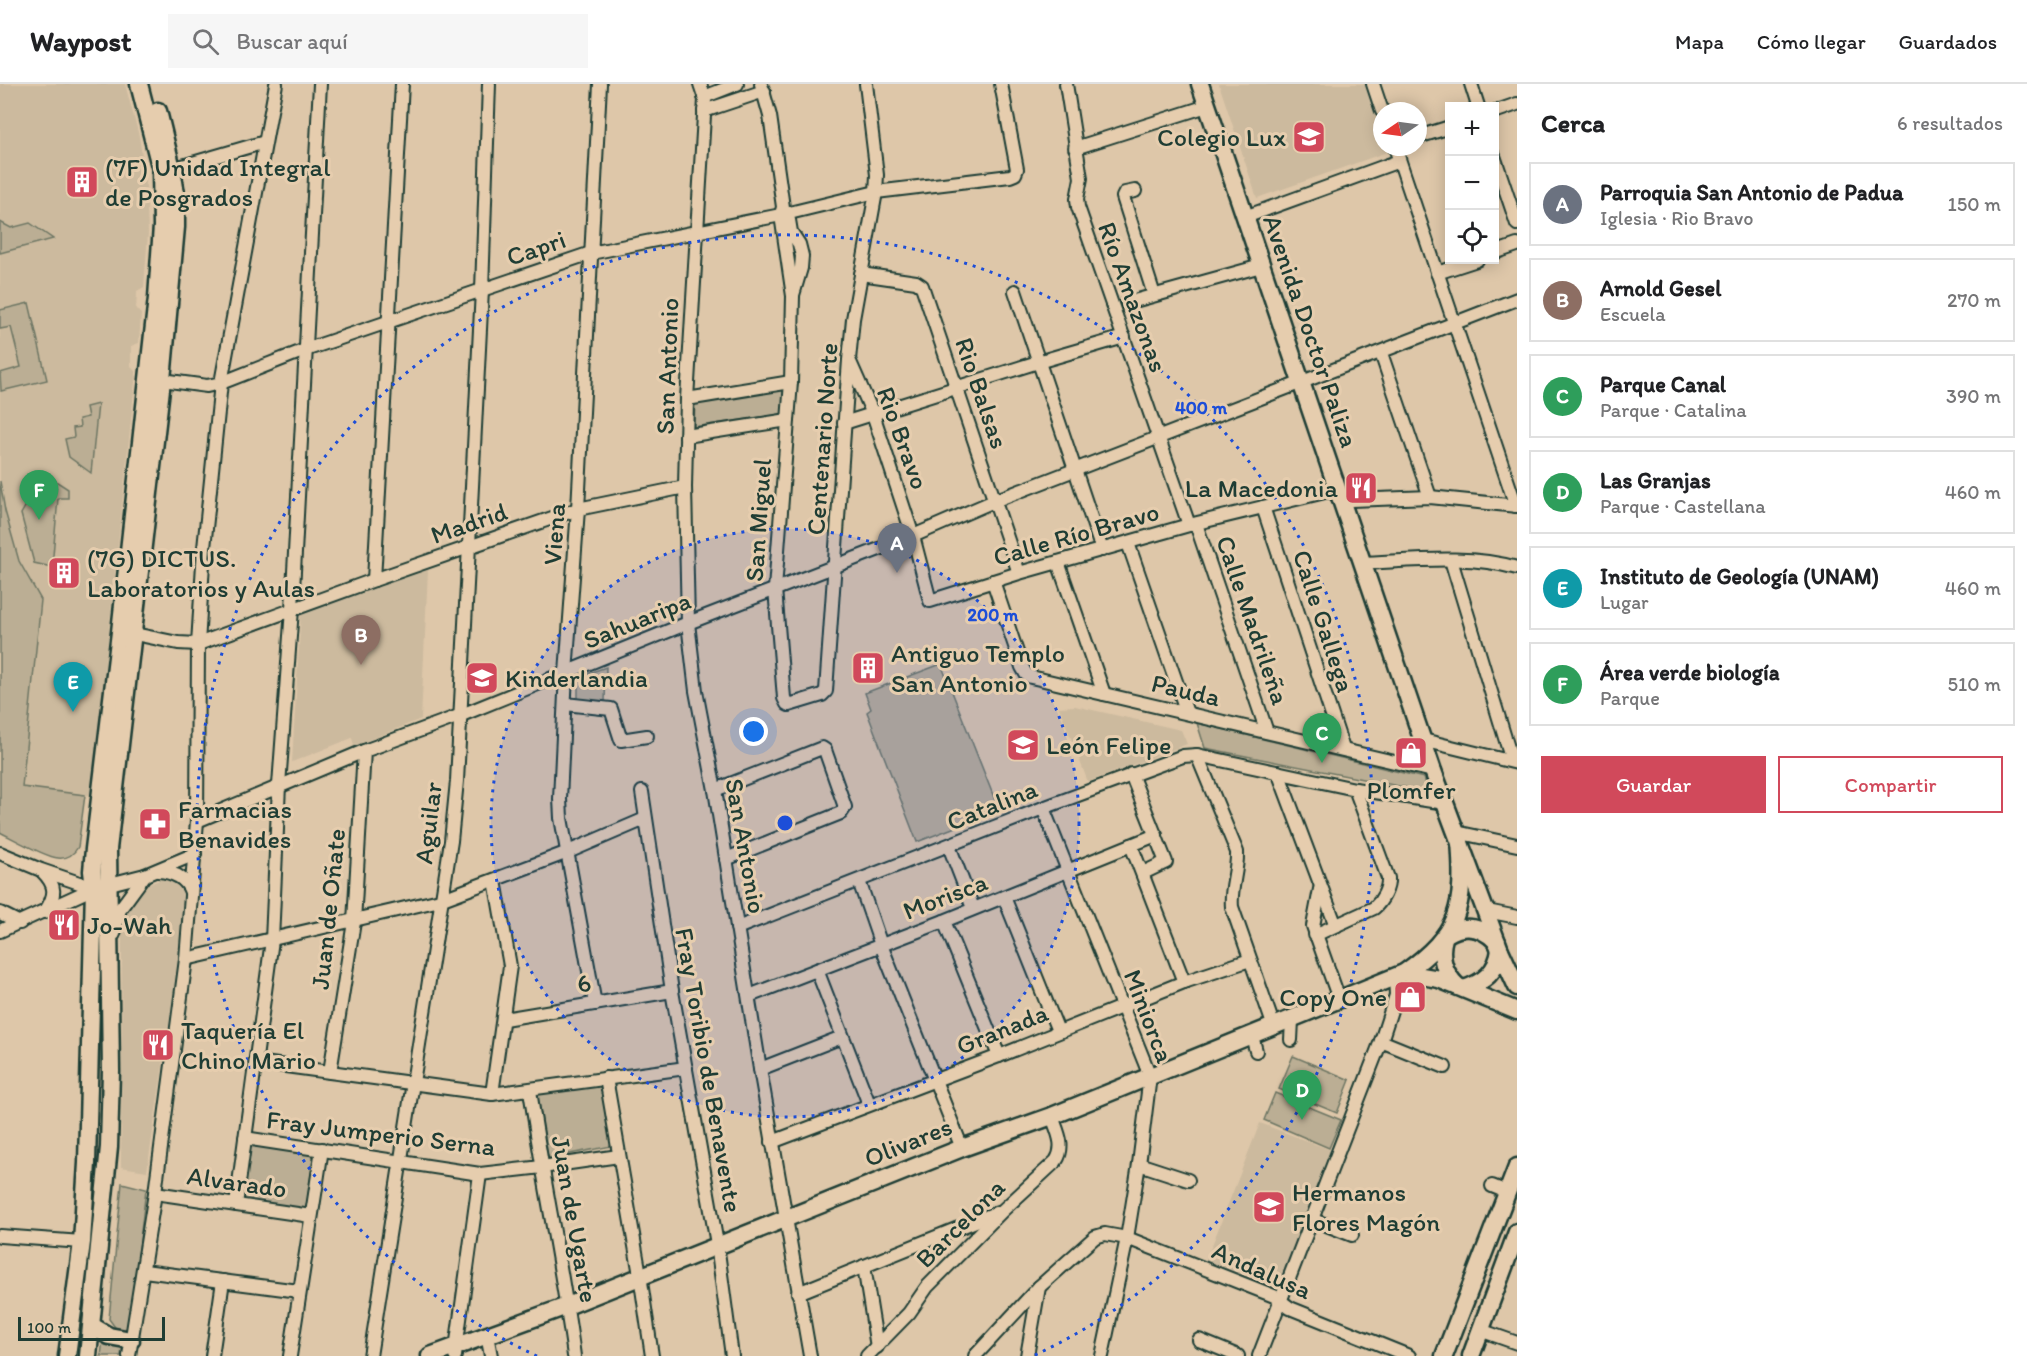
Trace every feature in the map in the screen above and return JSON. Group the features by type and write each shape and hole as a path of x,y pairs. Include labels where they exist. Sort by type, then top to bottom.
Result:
{"main road":[{"path":"132,84 168,217 167,271 171,293"},
{"path":"139,84 159,160 163,196 155,379"},
{"path":"67,1356 82,1242 101,886 108,849 126,633 155,379 171,293 176,227 176,195 172,169 167,141 151,84"},
{"name":"Avenida Doctor Paliza","path":"1200,84 1433,771 1487,911 1498,946 1517,987"},
{"path":"88,1356 93,1326 109,1147 111,1071 110,965 101,886 92,871 126,633"},
{"name":"Olivares","path":"430,1356 456,1351 487,1335 1150,1076 1254,1043 1275,1027 1399,975 1427,956 1445,936 1456,913 1462,892 1458,836"},
{"path":"1459,928 1474,928 1483,930 1498,946 1498,962 1491,973 1478,983 1461,988 1449,977 1442,961 1445,936 1459,928"},
{"name":"Olivares","path":"1399,975 1428,976 1517,1011"},
{"path":"1444,1356 1500,1189 1517,1167"},
{"path":"1471,1356 1517,1232"},
{"path":"93,1326 130,1348"}],"street":[{"path":"130,1348 156,1193 186,959 197,822 198,644 204,548 220,383 276,84"},
{"path":"236,1204 272,940 320,84"},
{"path":"374,579 402,84"},
{"name":"Aguilar","path":"370,1356 451,841 457,781 482,290 489,84"},
{"name":"Viena","path":"595,1004 561,818 560,799 600,84"},
{"path":"700,84 705,97 704,111 763,88"},
{"path":"705,97 737,84"},
{"name":"Centenario Norte","path":"826,691 849,360 876,192 877,174 866,84"},
{"name":"Capri","path":"155,379 207,386 220,383 305,350 591,253 876,192 1016,174 1017,169 1001,84"},
{"name":"Río Amazonas","path":"1066,84 1081,178 1077,199 1078,207 1192,525"},
{"path":"1373,84 1380,102"},
{"path":"1471,84 1477,102"},
{"name":"San Miguel","path":"763,88 770,116 784,212 792,296 791,382 775,589 785,702 789,705 822,695 826,691"},
{"path":"1499,110 1517,104"},
{"path":"1075,148 1207,106"},
{"name":"San Antonio","path":"704,111 687,399 685,487 688,623 696,691 715,790 772,1142 810,1356"},
{"path":"1427,134 1445,128"},
{"path":"172,169 265,142"},
{"path":"1398,156 1516,506"},
{"path":"1245,217 1399,161"},
{"path":"1499,171 1517,224"},
{"path":"1135,190 1123,197 1154,296"},
{"path":"1499,251 1517,245"},
{"path":"1437,273 1465,264"},
{"path":"1127,303 1261,266"},
{"name":"Rio Balsas","path":"861,274 920,283 1019,573"},
{"path":"1015,291 1102,550"},
{"name":"Sahuaripa","path":"197,822 279,785 835,567 994,501 1517,299"},
{"path":"844,423 1124,337"},
{"path":"1381,352 1430,497"},
{"name":"Rio Bravo","path":"849,360 873,414 913,536 930,601"},
{"path":"687,399 791,382"},
{"path":"686,436 788,420"},
{"name":"Madrid","path":"198,644 374,579 578,509 685,487"},
{"name":"Calle Río Bravo","path":"930,601 1019,573 1192,525 1329,491 1351,500 1430,497 1516,506"},
{"name":"Calle Gallega","path":"1263,507 1343,749"},
{"name":"Calle Madrileña","path":"1192,525 1267,732"},
{"path":"1128,543 1187,713"},
{"path":"1451,560 1514,762"},
{"path":"1362,563 1491,561 1517,567"},
{"path":"1058,562 1104,694"},
{"name":"Pauda","path":"993,581 1026,674 1031,677 1433,771"},
{"path":"126,633 178,643 198,644"},
{"path":"565,704 611,709 621,740 647,736"},
{"path":"1423,740 1514,762"},
{"path":"715,790 822,748 825,750 845,807 841,813 726,859"},
{"name":"Juan de Oñate","path":"330,1072 354,922 364,751"},
{"path":"1197,755 1237,852 1231,897 1232,906 1275,1027"},
{"name":"Catalina","path":"737,928 1131,774 1184,756 1197,755 1355,789 1445,803"},
{"path":"1278,771 1336,926"},
{"path":"1131,774 1166,862 1143,873"},
{"path":"1315,935 1377,905 1389,886 1355,789"},
{"name":"Fray Toribio de Benavente","path":"642,792 672,991 717,1244 732,1356"},
{"name":"Miniorca","path":"1043,808 1150,1076 1127,1238 1102,1356"},
{"path":"186,959 354,922 440,900 568,852 645,819"},
{"name":"Morisca","path":"749,996 944,921 1156,835"},
{"path":"1458,836 1517,845"},
{"path":"1131,845 1184,982"},
{"path":"949,846 973,908"},
{"path":"108,849 115,869 123,876 151,873 178,875 189,885 191,892"},
{"path":"0,853 41,870 101,886"},
{"path":"0,932 101,886 151,873 195,854"},
{"path":"41,870 52,881 54,888 50,904 45,912"},
{"path":"110,965 115,926 120,909 151,873"},
{"path":"492,1094 509,975 509,956 495,880"},
{"path":"859,881 881,945 962,1148"},
{"path":"1320,886 1320,896 1313,922 1315,935 1339,999"},
{"path":"1004,897 1058,1031"},
{"path":"1487,911 1517,917"},
{"path":"0,913 20,923"},
{"path":"944,921 999,1056"},
{"name":"Granada","path":"772,1142 999,1056 1184,982 1250,960"},
{"path":"817,970 869,1104"},
{"path":"1259,1356 1381,1041 1396,995 1399,975"},
{"name":"6","path":"504,1019 672,991"},
{"path":"1291,1040 1292,1020"},
{"path":"760,1069 842,1037"},
{"path":"1381,1041 1445,1067"},
{"path":"256,1062 492,1094 686,1068"},
{"path":"606,1078 652,1356"},
{"name":"Juan de Ugarte","path":"530,1090 574,1356"},
{"name":"Barcelona","path":"872,1352 909,1313 927,1287 1061,1155 1061,1140 1052,1116"},
{"name":"Fray Jumperio Serna","path":"245,1138 480,1174 619,1156"},
{"path":"290,1356 322,1149"},
{"path":"1139,1164 1188,1180"},
{"path":"456,1351 480,1174"},
{"name":"Alvarado","path":"156,1193 311,1216"},
{"path":"798,1293 1002,1211"},
{"path":"1311,1218 1352,1235"},
{"name":"Andalusa","path":"1039,1287 1095,1237 1106,1234 1127,1238 1280,1300 1296,1311 1409,1356"},
{"path":"0,1236 82,1242"},
{"path":"864,1266 872,1352"},
{"path":"144,1271 299,1291"},
{"path":"212,1356 223,1281"},
{"path":"975,1356 1039,1287"},
{"path":"1027,1356 1039,1287"},
{"path":"1480,1330 1517,1343"},
{"path":"487,1335 491,1356"},
{"path":"1199,1340 1238,1356"}],"shaded area":[{"path":"0,84 125,84 139,136 146,183 148,233 144,287 137,291 136,309 141,314 139,343 131,346 131,366 136,373 92,794 85,796 78,847 70,856 59,858 0,832"},
{"name":"Colegio Lux","path":"1219,84 1368,84 1374,102 1373,156 1376,156 1257,198"},
{"path":"0,222 11,228 30,223 53,239 0,253"},
{"path":"29,303 47,380 1,391 0,373 21,367 11,327 0,329 0,310"},
{"path":"784,388 782,414 694,427 695,402"},
{"path":"98,404 91,473 69,457 65,439 74,437 73,428 80,427 79,419 88,417 86,407"},
{"path":"48,476 68,489 68,498 58,498 52,567 34,563 21,514 34,491 45,483"},
{"path":"0,481 5,511 19,561 41,600 22,787 85,795 78,847 64,858 45,854 0,832"},
{"path":"428,570 421,719 354,746 352,738 292,762 301,611"},
{"path":"941,664 999,810 917,842 867,712 871,709 865,693"},
{"path":"606,667 605,702 578,701 578,677"},
{"path":"1075,706 1181,730 1187,744 1088,782 1059,707"},
{"path":"1197,723 1424,778 1429,792 1205,748"},
{"path":"167,877 181,884 186,893 182,966 175,985 147,1171 121,1167 122,922 134,895 147,885"},
{"path":"1293,1056 1350,1080 1337,1113 1279,1089"},
{"path":"601,1081 612,1146 548,1158 537,1092"},
{"path":"1275,1093 1341,1120 1329,1148 1264,1120"},
{"name":"Hermanos Flores Magón","path":"1260,1123 1333,1151 1278,1292 1205,1263"},
{"path":"251,1143 314,1153 306,1210 242,1199"},
{"path":"122,1183 146,1189 130,1325 124,1330 117,1330 109,1319"},
{"path":"103,1340 122,1348 121,1356 101,1356"}],"place":[{"name":"Colegio Lux","path":"1309,137"},
{"name":"(7F) Unidad Integral de Posgrados","path":"82,182"},
{"name":"La Macedonia","path":"1361,488"},
{"name":"Área verde biología","path":"39,520"},
{"name":"(7G) DICTUS. Laboratorios y Aulas","path":"64,573"},
{"name":"Parroquia San Antonio de Padua","path":"897,573"},
{"name":"Arnold Gesel","path":"361,665"},
{"name":"Antiguo Templo San Antonio","path":"868,668"},
{"name":"Kinderlandia","path":"482,678"},
{"name":"Instituto de Geología (UNAM)","path":"73,712"},
{"name":"León Felipe","path":"1023,745"},
{"name":"Plomfer","path":"1411,753"},
{"name":"Parque Canal","path":"1322,763"},
{"name":"Farmacias Benavides","path":"155,824"},
{"name":"Jo-Wah","path":"64,925"},
{"name":"Copy One","path":"1410,997"},
{"name":"Taquería El Chino Mario","path":"158,1045"},
{"name":"Las Granjas","path":"1302,1120"},
{"name":"Hermanos Flores Magón","path":"1269,1207"}]}
